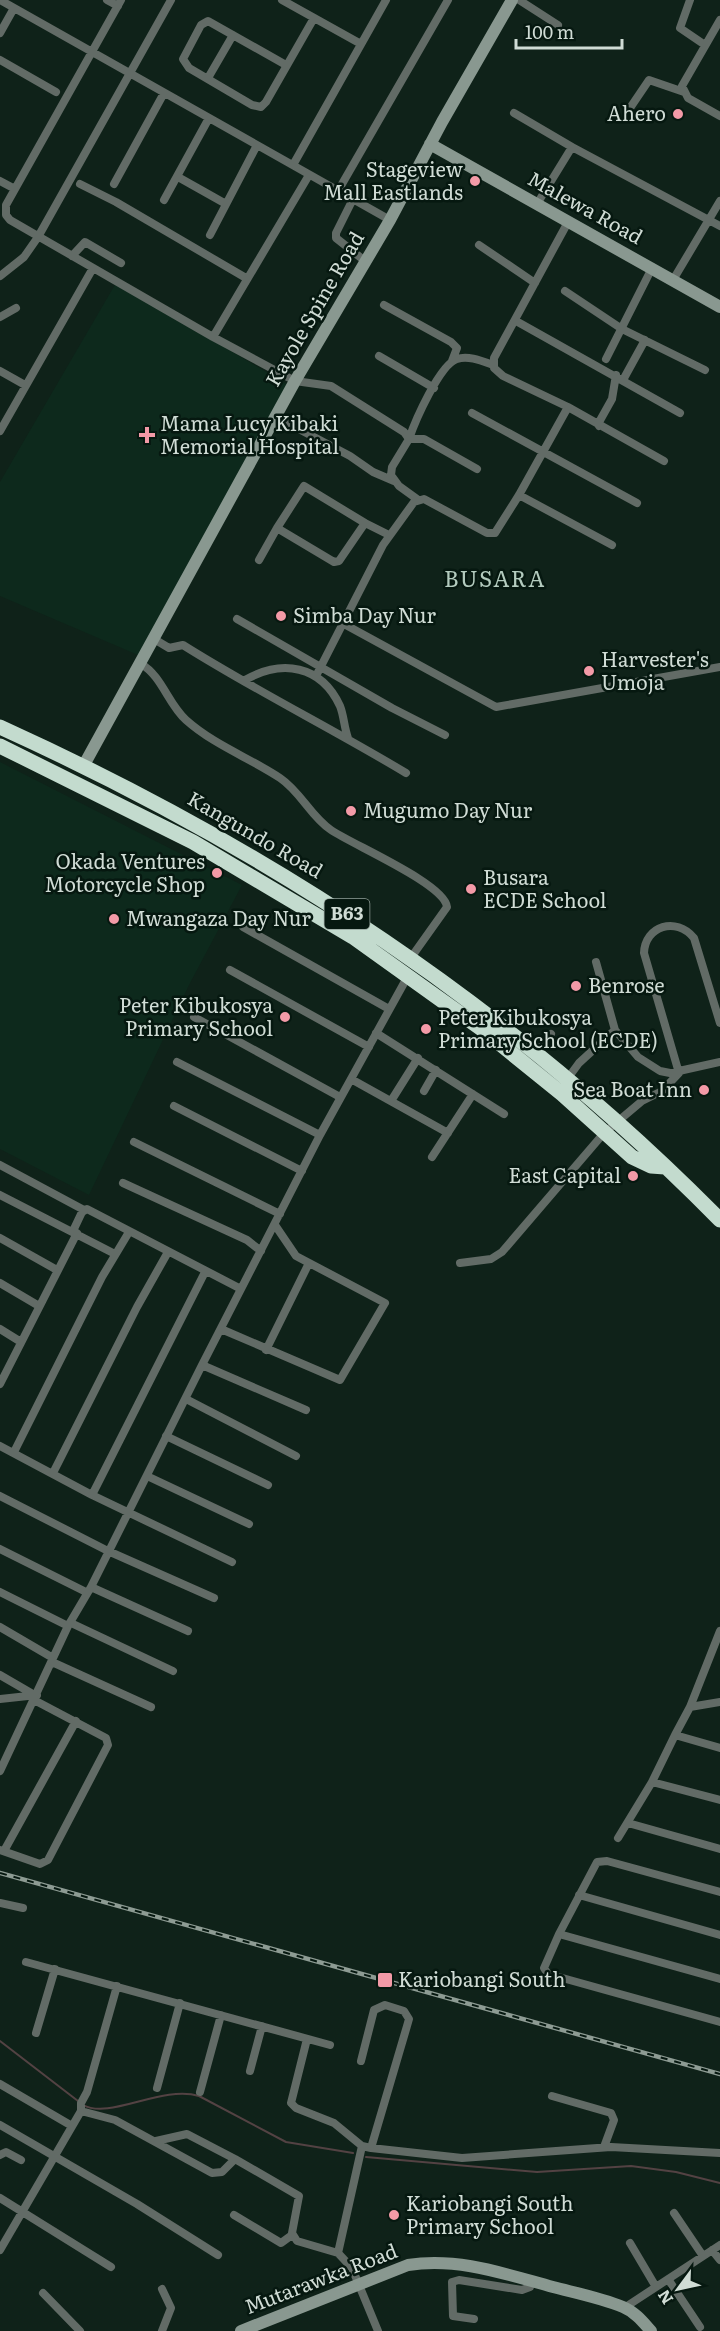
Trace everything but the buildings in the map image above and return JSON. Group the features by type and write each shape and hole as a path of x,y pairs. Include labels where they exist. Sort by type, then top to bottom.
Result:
{"highway":[{"name":"Kangundo Road","path":"0,728 84,765 234,844 351,916 412,965 568,1078 720,1220"},
{"name":"Kangundo Road","path":"0,746 149,819 226,860 353,937 412,965 483,1030 562,1094 604,1132 642,1162 665,1167"}],"main road":[{"name":"Kayole Spine Road","path":"84,765 296,381 390,220 430,144 513,0"},
{"name":"Malewa Road","path":"430,144 720,307"},
{"name":"Mutarawka Road","path":"241,2331 408,2265 433,2263 474,2266 624,2308 636,2315 651,2331"}],"street":[{"path":"0,0 390,220"},
{"path":"107,0 120,3 6,205 6,215 38,237 213,337 296,381 331,386 404,432 409,439"},
{"path":"0,276 24,257 38,237 171,0"},
{"path":"282,0 361,44"},
{"path":"292,165 386,0"},
{"path":"338,191 448,0"},
{"path":"519,0 558,25"},
{"path":"690,0 680,28 705,45"},
{"path":"0,33 14,8"},
{"path":"286,65 208,21 201,25 183,59 189,68 252,105 261,107 314,18"},
{"path":"720,20 682,86 688,98 720,116"},
{"path":"208,78 233,35"},
{"path":"0,60 56,92"},
{"path":"628,111 649,80 684,92"},
{"path":"114,184 164,93"},
{"path":"514,113 572,147 720,225"},
{"path":"164,200 209,118"},
{"path":"210,235 257,146"},
{"path":"537,204 572,147"},
{"path":"213,337 309,175"},
{"path":"178,177 226,204"},
{"path":"0,181 15,189"},
{"path":"80,184 116,202 246,278"},
{"path":"353,199 336,233 336,238 365,261"},
{"path":"673,280 720,201"},
{"path":"493,365 494,358 568,222"},
{"path":"72,256 85,242 121,263"},
{"path":"479,245 535,283"},
{"path":"0,431 93,268"},
{"path":"606,359 652,268"},
{"path":"565,291 622,328 705,370"},
{"path":"384,305 451,342 457,348 452,361"},
{"path":"0,317 16,308"},
{"path":"516,321 681,413"},
{"path":"599,426 619,378 645,340"},
{"path":"379,356 434,388"},
{"path":"394,481 390,471 409,439 443,369 452,361 467,357 493,365 503,376 568,407 664,461"},
{"path":"0,371 25,385"},
{"path":"276,417 350,456 373,472 394,481 417,499 424,499 487,532 495,533 568,407"},
{"path":"472,413 637,503"},
{"path":"409,439 424,439 477,469"},
{"path":"259,560 304,486 389,536"},
{"path":"519,495 612,545"},
{"path":"316,676 389,536 417,499"},
{"path":"277,528 334,562 339,561 365,523"},
{"path":"237,620 392,708 445,735"},
{"path":"344,624 496,707 720,667"},
{"path":"154,639 169,648 183,645 317,723 348,738 364,751 372,752 406,773"},
{"path":"0,1771 69,1625 89,1590 320,1135 412,965 447,908 443,896 406,869 330,830 281,778 198,730 172,705 155,675 141,664"},
{"path":"245,680 267,669 284,667 304,670 316,676 325,683 339,704 348,738"},
{"path":"243,927 389,1010"},
{"path":"679,1073 644,953 646,938 659,927 682,928 694,938 720,1023"},
{"path":"596,962 615,1029 628,1047 649,1065 660,1071 679,1073 720,1062"},
{"path":"230,970 369,1047"},
{"path":"194,1017 340,1097"},
{"path":"568,1078 579,1063 615,1029"},
{"path":"376,1033 504,1114"},
{"path":"536,1053 551,1034"},
{"path":"391,1101 418,1058"},
{"path":"177,1062 320,1135"},
{"path":"424,1090 436,1070"},
{"path":"460,1263 491,1259 502,1252 604,1132 642,1101 662,1091 679,1073"},
{"path":"351,1078 448,1133"},
{"path":"432,1157 473,1094"},
{"path":"174,1106 302,1170"},
{"path":"134,1142 280,1214"},
{"path":"0,1165 242,1289"},
{"path":"123,1183 247,1240 261,1251"},
{"path":"0,1195 114,1254"},
{"path":"1,1380 57,1270 84,1210"},
{"path":"221,1329 340,1380 385,1303 293,1253 275,1225"},
{"path":"14,1452 114,1254 129,1232"},
{"path":"0,1238 57,1270"},
{"path":"53,1473 137,1307 168,1252"},
{"path":"266,1350 309,1263"},
{"path":"92,1495 205,1272"},
{"path":"0,1283 39,1306"},
{"path":"0,1329 21,1342"},
{"path":"202,1365 306,1410"},
{"path":"186,1400 296,1456"},
{"path":"166,1436 268,1485"},
{"path":"0,1446 92,1495 232,1562"},
{"path":"147,1476 249,1524"},
{"path":"0,1496 108,1551 214,1598"},
{"path":"0,1549 89,1590 188,1631"},
{"path":"0,1592 173,1671"},
{"path":"0,1627 52,1660 151,1707"},
{"path":"618,1838 652,1782 690,1707 720,1631"},
{"path":"0,1675 106,1738 108,1745 50,1858 40,1864 2,1850 76,1721"},
{"path":"0,1699 34,1696"},
{"path":"690,1707 720,1702"},
{"path":"675,1735 720,1748"},
{"path":"652,1782 720,1800"},
{"path":"628,1823 720,1849"},
{"path":"720,1892 601,1860 593,1866 544,1968 548,1974 720,2022"},
{"path":"579,1895 720,1935"},
{"path":"0,1903 23,1908"},
{"path":"559,1934 720,1979"},
{"path":"26,1962 330,2045"},
{"path":"36,2033 55,1969"},
{"path":"0,2250 81,2111 81,2103 87,2092 117,1986"},
{"path":"157,2088 180,2003"},
{"path":"338,2253 367,2147 409,2019 405,2011 385,2006 374,2010 361,2061"},
{"path":"200,2092 221,2015"},
{"path":"250,2071 262,2026"},
{"path":"307,2039 292,2092 293,2106 334,2123 367,2147 478,2158 604,2147 720,2153"},
{"path":"0,2084 72,2126"},
{"path":"552,2096 603,2109 614,2116 604,2147"},
{"path":"81,2111 115,2120 212,2173 222,2172 235,2159"},
{"path":"0,2125 137,2204 218,2255"},
{"path":"156,2142 179,2134 187,2134 235,2159 298,2195 299,2198 292,2235 281,2243 234,2215"},
{"path":"0,2155 6,2152 21,2160"},
{"path":"0,2198 111,2267"},
{"path":"674,2213 703,2256"},
{"path":"292,2235 297,2241 338,2253 352,2268 378,2331"},
{"path":"630,2244 656,2287"},
{"path":"624,2308 716,2247 720,2260"},
{"path":"668,2278 700,2327"},
{"path":"474,2319 453,2316 452,2282 459,2280 522,2290 530,2287 531,2281"},
{"path":"162,2289 171,2307 162,2331"},
{"path":"42,2293 80,2331"}],"shaded area":[{"name":"Mama Lucy Kibaki Memorial Hospital","path":"116,283 293,388 145,658 0,596 0,482"},
{"path":"0,762 242,885 189,985 89,1195 0,1149"}],"waterway":[{"path":"0,2041 78,2101"},
{"path":"83,2105 107,2108 169,2095 199,2096 286,2142 353,2153"},
{"path":"366,2157 537,2172 631,2166 676,2172 720,2183"}],"railway":[{"path":"0,1873 720,2074"}],"place":[{"name":"Ahero","path":"678,114"},
{"name":"Stageview Mall Eastlands","path":"475,181"},
{"name":"Mama Lucy Kibaki Memorial Hospital","path":"147,435"},
{"name":"Simba Day Nur","path":"281,616"},
{"name":"Harvester's Umoja","path":"589,671"},
{"name":"Mugumo Day Nur","path":"351,811"},
{"name":"Okada Ventures Motorcycle Shop","path":"217,873"},
{"name":"Busara ECDE School","path":"471,889"},
{"name":"Mwangaza Day Nur","path":"114,919"},
{"name":"Benrose","path":"576,986"},
{"name":"Peter Kibukosya Primary School","path":"285,1017"},
{"name":"Peter Kibukosya Primary School (ECDE)","path":"426,1029"},
{"name":"Sea Boat Inn","path":"704,1090"},
{"name":"East Capital","path":"633,1176"},
{"name":"Kariobangi South","path":"385,1980"},
{"name":"Kariobangi South Primary School","path":"394,2215"}],"district":[{"name":"BUSARA","path":"495,579"}]}
